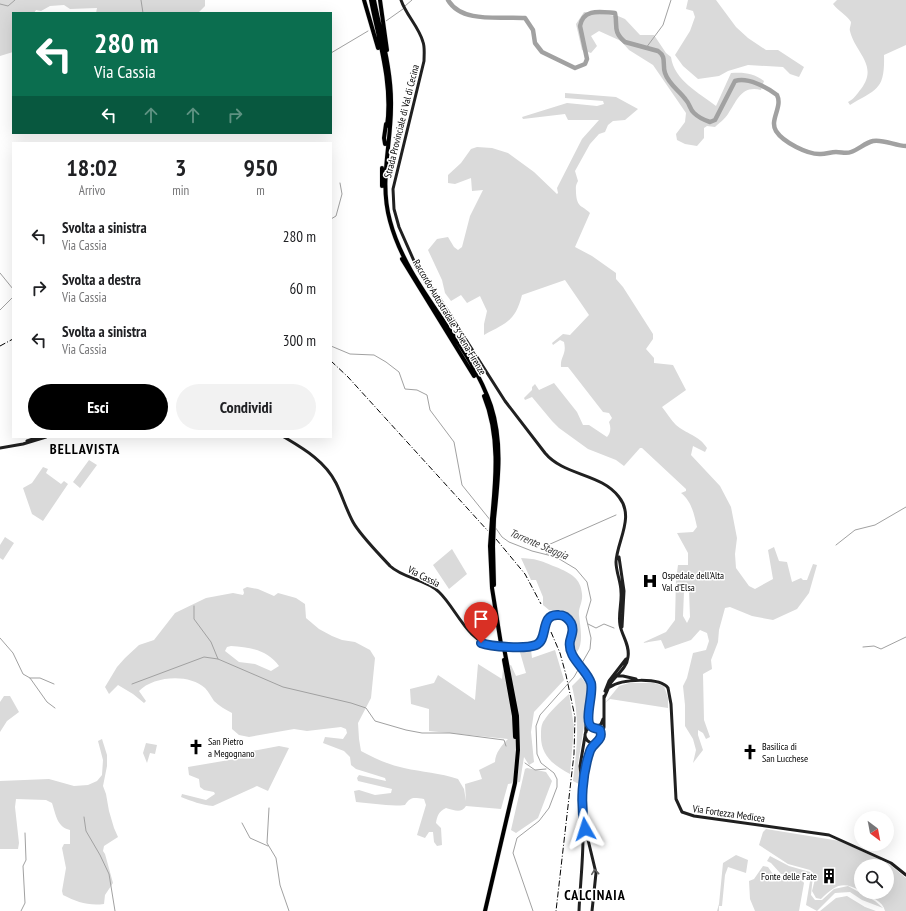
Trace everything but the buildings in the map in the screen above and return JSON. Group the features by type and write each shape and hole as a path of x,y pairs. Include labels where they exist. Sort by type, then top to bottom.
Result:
{"highway":[{"path":"364,0 378,47 385,82 387,102 384,138 385,144"},
{"name":"Raccordo Autostradale 3 Siena-Firenze","path":"371,0 388,96 388,123 382,166 382,191 386,218 392,237 412,277 481,389 488,407 495,440 495,482 491,546 492,588 514,716 516,751 512,783 484,911"},
{"name":"Raccordo Autostradale 3 Siena-Firenze","path":"374,0 389,79 391,104 391,122 385,178 386,205 402,254 469,362 491,406 499,440 499,480 493,519"},
{"path":"380,0 393,100 393,114 391,122"}],"main road":[{"name":"Strada Provinciale di Val di Cecina","path":"401,0 404,8 424,42 424,61 393,184 394,209 405,243 418,270 440,298 501,396 545,453 560,467 609,488 620,499 626,517 616,563 621,590 619,621 629,651 628,659 622,670 608,686"},
{"path":"16,445 36,438"},
{"path":"0,448 42,438"},
{"name":"Via Cassia","path":"286,438 312,454 329,473 336,484 354,524 389,565 402,574 437,590 476,639 484,644 494,646 536,645 541,640 544,626 549,618 556,614 567,618 572,625 571,651 586,674 592,688 580,766 583,787 583,813"},
{"name":"Strada Provinciale di Val di Cecina","path":"620,546 619,564 624,589 622,619 623,632"},
{"name":"Strada Provinciale di Val di Cecina","path":"601,738 604,727 604,698 608,686 625,661 627,645"},
{"path":"622,670 624,676"},
{"path":"617,676 624,676 631,679 658,681 663,683"},
{"path":"608,686 625,681 663,683"},
{"name":"Via Fortezza Medicea","path":"663,683 668,687 670,694 675,794 677,804 682,812 696,817 829,835 888,862 906,875"},
{"name":"Via Cassia","path":"583,787 590,749 601,738 601,733 594,727 588,717"},
{"path":"596,742 589,742 586,734 594,727 601,724 604,717"},
{"path":"579,911 583,813"},
{"path":"583,813 587,838 596,873 592,911"},
{"path":"582,835 585,834 587,838"}],"shaded area":[{"path":"0,0 205,0 205,6 199,12 96,12 97,8 70,9 64,5 50,6 41,11 36,10 35,12 12,12 12,52 0,56"},
{"path":"688,0 716,0 736,27 748,38 766,50 778,50 804,67 799,77 790,74 783,67 748,65 728,71 719,76 698,79 683,66 675,55 690,31 695,17 693,11 686,9"},
{"path":"837,0 906,0 906,45 884,55 883,75 878,87 850,105 848,102 857,95 866,81 868,73 867,66 850,30 851,22 833,4"},
{"path":"584,12 618,16 625,19 640,35 654,35 666,53 671,57 677,73 682,79 695,91 716,106 731,73 748,74 760,78 764,81 761,90 749,90 740,95 727,116 722,121 715,127 707,126 704,128 704,138 697,146 685,144 677,140 676,134 685,122 686,113 653,65 629,50 621,41 599,31 591,36 597,46 591,53 582,50 576,24"},
{"path":"565,93 616,97 638,109 625,120 613,121 608,125 605,132 599,134 590,144 575,171 578,181 576,185 577,201 580,206 590,213 575,247 592,256 616,273 616,279 623,287 653,334 653,339 646,349 654,358 654,363 673,365 686,390 662,407 676,425 696,437 707,448 705,452 693,446 691,455 720,486 731,507 737,538 735,554 736,568 749,586 755,589 773,579 768,550 774,547 779,561 787,562 792,582 801,578 803,580 807,580 813,564 817,565 809,593 797,609 773,620 752,616 730,607 725,608 719,630 718,642 711,660 712,669 703,674 704,720 710,737 706,739 703,733 698,730 698,735 703,750 693,763 696,750 693,739 685,726 683,686 687,678 693,653 706,650 709,641 707,633 700,630 691,640 665,649 661,640 642,643 666,632 675,620 676,579 678,565 688,565 688,553 677,533 693,532 697,527 694,513 690,504 681,493 686,491 686,489 642,448 640,448 624,466 616,460 588,449 559,428 532,397 525,400 524,398 532,390 532,387 535,384 539,390 554,383 577,412 583,425 589,425 607,437 609,433 609,422 612,418 609,413 603,412 568,367 561,367 561,360 565,350 564,342 560,340 553,345 552,343 563,334 570,335 589,315 565,280 522,295 516,311 509,321 484,335 484,324 487,311 480,296 467,303 461,295 451,301 445,293 442,280 428,250 437,239 448,237 454,247 458,250 462,247 470,216 483,190 472,191 471,178 455,184 448,183 448,175 461,163 471,149 477,147 492,148 508,153 534,172 557,194 558,193 557,188 582,139 599,120 568,120 565,114 523,119 522,117 567,103 597,106 604,104 603,101 565,98","holes":["684,591 689,591 690,617 687,623 683,616"]},
{"path":"89,460 97,465 80,488 73,482"},
{"path":"43,467 48,469 46,473 61,484 64,481 68,484 43,521 32,514 23,488 32,483"},
{"path":"5,537 14,543 3,560 0,558 0,545"},
{"path":"452,549 467,574 449,589 433,565"},
{"path":"521,558 540,561 561,569 577,580 581,588 582,597 579,612 581,639 577,652 574,643 574,622 566,612 549,610 543,605 543,597 536,580 531,580"},
{"path":"247,587 258,589 274,596 278,593 296,598 305,604 306,618 319,629 342,640 355,642 370,650 375,658 371,698 358,723 361,751 398,767 458,779 464,789 466,801 465,784 482,779 479,770 495,762 498,752 508,739 429,731 429,709 411,704 410,689 434,683 438,675 475,700 478,664 502,679 503,669 511,665 516,676 526,673 519,649 531,650 532,658 555,650 564,680 534,712 531,732 534,762 529,765 524,757 520,782 508,784 501,809 466,806 460,811 446,808 444,809 436,820 436,823 441,828 442,845 437,846 434,842 433,832 429,832 425,838 417,835 426,805 424,799 413,798 405,805 356,802 354,791 359,790 375,795 391,793 392,789 358,781 357,778 359,775 386,781 385,778 356,769 351,765 350,757 344,751 323,743 325,737 343,739 347,733 346,729 341,727 307,731 294,729 249,737 239,735 232,729 232,713 216,703 205,688 198,683 181,678 171,678 153,682 145,686 139,691 146,701 144,703 118,685 109,694 105,687 117,667 139,645 154,640 175,613 206,598 233,593 243,595 243,589","holes":["238,646 258,650 269,656 279,666 271,671 255,664 239,662 225,651 227,647"]},
{"path":"581,677 588,686 589,693 578,764 581,782 579,784 573,781 577,745 577,722 575,698 572,686"},
{"path":"629,683 654,683 664,686 668,698 668,708 610,699 605,703 619,686"},
{"path":"569,694 574,727 570,774 553,763 545,754 541,741 543,722 555,707"},
{"path":"4,696 10,696 19,712 7,721 0,732 0,702"},
{"path":"102,739 107,755 107,766 103,786 114,828 118,837 104,846 103,851 113,883 105,895 104,904 88,904 63,895 62,891 66,868 62,848 64,844 70,844 70,830 62,826 60,823 52,803 46,800 16,799 15,807 19,843 18,849 0,849 0,781 49,779 74,786 88,785 97,781 102,775 103,760 98,741"},
{"path":"146,743 157,745 155,754 150,753 147,763 143,753"},
{"path":"279,746 289,748 268,791 257,786 213,806 201,804 181,797 182,794 206,800 215,794 214,792 204,790 200,787 199,779 189,775 188,767 235,759 252,751"},
{"path":"527,768 546,772 552,781 538,818 516,833 511,830 525,769"},
{"path":"766,829 840,841 854,848 854,851 861,851 878,859 854,859 854,888 844,885 836,887 821,899 816,898 812,891 815,879 813,873 810,870 788,864 759,845 763,832"},
{"path":"736,855 748,860 746,873 728,867 725,875 722,906 719,906 719,911 717,911 723,863"},
{"path":"770,856 789,866 810,872 813,875 811,895 815,900 822,900 834,889 848,886 854,889 854,895 850,892 835,893 817,911 806,905 811,875 781,874 771,863 767,861"},
{"path":"763,866 768,867 777,880 781,878 802,880 804,883 799,911 755,911 750,899 749,881 754,879"},
{"path":"894,868 906,878 906,911 885,911 879,902 874,899 894,899"},
{"path":"847,896 865,907 876,911 820,911 836,898"},
{"path":"860,899 871,899 883,908"}],"waterway":[{"path":"0,4 8,6 15,0"},
{"path":"141,0 143,12"},
{"path":"405,6 412,0"},
{"path":"448,0 454,8 472,16 525,18 533,30 535,43 542,52 575,68 585,64 587,59 580,26 582,20 585,16 593,12 615,13 618,35 625,42 661,53 664,70 669,81 683,96 693,112 704,120 710,122 715,120 735,81 746,80 762,86 777,95 778,104 774,127 779,135 784,139 803,150 816,154 836,152 847,153 873,141 906,146"},
{"path":"646,48 663,25 671,0"},
{"path":"386,21 403,9"},
{"path":"332,52 368,31"},
{"path":"332,218 336,216 342,194 340,183"},
{"path":"0,273 12,288"},
{"name":"Torrente Staggia","path":"0,310 12,298"},
{"name":"Torrente Staggia","path":"332,346 350,354 374,355 399,372 405,389 417,390 427,395 430,410 454,442 462,485 491,521"},
{"path":"836,545 855,530 875,525 906,507"},
{"path":"547,554 548,545 616,515"},
{"name":"Torrente Staggia","path":"495,527 502,537 509,542 532,551 556,557 576,569 587,582 591,600 586,617 591,638 590,649 574,677 540,715 536,726 537,754 541,763 554,773 557,779 557,787 549,808 539,821 517,838 513,853 533,911"},
{"path":"194,606 194,619 211,642 218,659"},
{"path":"588,624 596,628 604,624 614,628"},
{"path":"863,647 874,646 881,649 906,637"},
{"path":"0,638 13,653 23,674 30,678 47,702 55,708"},
{"path":"132,684 204,657 218,659 283,687 366,708 375,721 422,733 450,733 504,740 506,746"},
{"path":"30,678 40,678 54,684"},
{"path":"525,763 535,770 546,769"},
{"path":"269,808 267,843 276,858 280,885 289,911"},
{"path":"84,817 86,831 109,874 115,911"},
{"path":"242,823 250,838 268,846"},
{"path":"21,911 25,903 23,866 26,860 25,833"}],"railway":[{"path":"0,346 12,340"},
{"path":"332,362 348,377 488,531"},
{"path":"496,539 525,574 541,604"},
{"path":"551,632 560,653 575,717 574,754 556,911"}],"place":[{"name":"Ospedale dell'Alta Val d'Elsa","path":"650,581"},
{"name":"San Pietro a Megognano","path":"196,747"},
{"name":"Basilica di San Lucchese","path":"750,752"},
{"name":"Fonte delle Fate","path":"829,876"}],"district":[{"name":"BELLAVISTA","path":"85,449"},
{"name":"CALCINAIA","path":"595,895"}],"route":[{"path":"481,643 494,646 536,645 543,636 545,623 549,618 556,614 564,616 570,621 572,630 570,650 589,678 592,688 588,721 592,727 600,730 601,733 600,740 591,748 586,766 583,787 583,813 585,829"}]}
